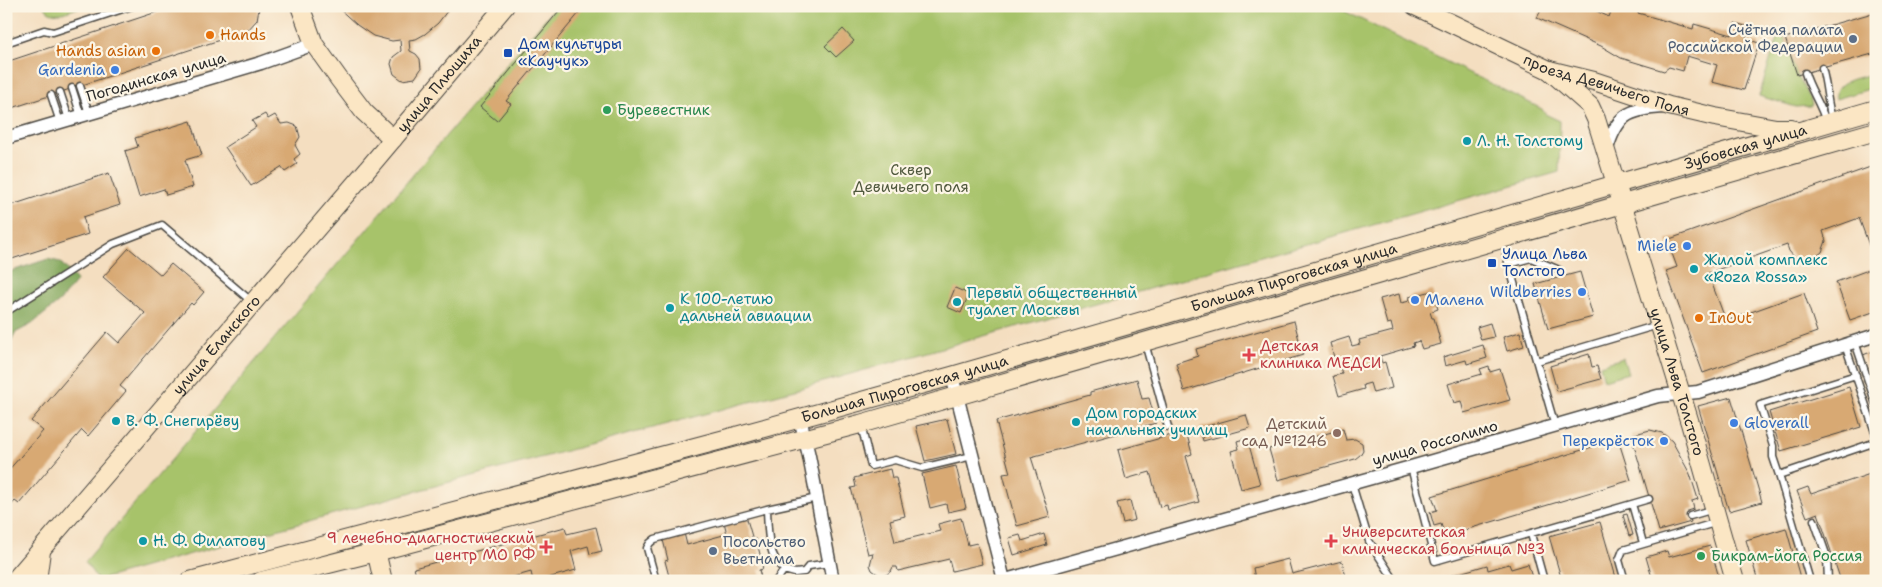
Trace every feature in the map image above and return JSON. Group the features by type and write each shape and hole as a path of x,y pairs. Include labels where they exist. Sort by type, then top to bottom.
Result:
{"main road":[{"path":"300,6 314,44 364,112 393,139"},
{"name":"улица Плющиха","path":"393,139 505,6"},
{"name":"проезд Девичьего Поля","path":"1415,6 1549,70 1594,81 1669,106 1745,124 1776,128 1806,128"},
{"name":"улица Льва Толстого","path":"1549,70 1590,106 1596,119 1717,515 1735,581"},
{"name":"Зубовская улица","path":"1615,184 1876,109"},
{"name":"Зубовская улица","path":"1622,206 1876,131"},
{"name":"улица Еланского","path":"14,581 393,139"},
{"name":"Большая Пироговская улица","path":"190,581 952,376 1615,184"},
{"name":"Большая Пироговская улица","path":"261,581 860,424 1622,206"},
{"path":"371,532 383,581"},
{"path":"37,581 41,550"}],"street":[{"name":"Погодинская улица","path":"6,138 261,63 314,44"},
{"path":"1606,152 1615,127 1623,118 1633,112 1669,106"},
{"name":"улица Россолимо","path":"1003,581 1352,484 1658,396 1698,392 1876,335"},
{"path":"952,376 1003,581"},
{"path":"800,418 833,581"}],"lane":[{"path":"6,43 44,30 53,32 132,6"},
{"path":"1822,68 1825,79 1829,122"},
{"path":"1805,73 1809,85 1829,122"},
{"path":"75,118 80,86"},
{"path":"72,88 75,118"},
{"path":"60,92 75,118"},
{"path":"51,95 75,118"},
{"path":"6,312 112,244 162,225 252,302"},
{"path":"1506,255 1555,426"},
{"path":"1509,264 1531,258 1560,270"},
{"path":"1537,361 1659,325"},
{"path":"1144,342 1168,427"},
{"path":"1850,343 1856,375 1876,435"},
{"path":"1850,343 1876,404"},
{"path":"1810,581 1773,458 1773,446 1760,405 1856,375"},
{"path":"860,424 871,466 895,460 922,468 972,456"},
{"path":"1779,475 1876,442"},
{"path":"1412,467 1435,561 1649,499"},
{"path":"1352,484 1369,541 1395,581"},
{"path":"656,581 648,548 650,542 655,539 767,509 817,498"},
{"path":"1632,504 1643,543"},
{"path":"767,509 769,541 774,557 784,570 794,573 804,572 810,566 829,563"},
{"path":"1690,516 1717,515"},
{"path":"1625,581 1619,560 1623,550 1717,515"},
{"path":"1814,520 1827,557 1828,581"},
{"path":"1531,534 1544,581"},
{"path":"776,581 784,570"}],"green space":[{"path":"44,6 80,7 56,14 51,13"},
{"name":"Сквер Девичьего поля","path":"556,6 1334,6 1542,109 1545,114 1560,121 1559,172 798,389 405,494 98,580 85,562"},
{"path":"1783,33 1797,75 1811,101 1812,105 1810,106 1796,107 1759,96 1778,35"},
{"path":"1876,73 1876,87 1836,99 1836,92 1843,83"},
{"path":"48,259 60,262 77,280 60,301 32,324 15,333 6,351 6,273"},
{"path":"1623,358 1628,373 1604,380 1600,365"}],"building":[{"path":"175,6 184,6 185,9 193,6 259,6 259,8 257,20 247,31 6,110 6,62"},
{"path":"336,6 451,6 438,23 425,34 416,39 409,40 410,51 420,59 421,69 415,78 402,80 394,74 391,64 393,57 401,51 400,40 392,41 373,36 357,25"},
{"path":"563,6 585,6 506,101 511,104 497,121 480,107"},
{"path":"1543,6 1586,6 1609,17 1613,6 1640,6 1638,13 1693,29 1694,24 1732,35 1735,23 1749,27 1746,39 1759,43 1744,90 1712,82 1717,65 1687,56 1683,71 1669,67 1664,71 1621,58 1601,46 1537,18"},
{"path":"1876,12 1876,53 1797,75 1785,38"},
{"path":"843,29 854,41 836,57 825,46"},
{"path":"265,114 268,119 275,115 281,124 289,123 297,126 300,137 295,145 300,154 294,159 297,164 285,172 281,167 251,186 225,147 256,127 252,121"},
{"path":"191,121 202,155 185,160 193,187 166,195 164,189 139,197 125,151 138,147 135,138"},
{"name":"Жилой комплекс «Roza Rossa»","path":"1876,165 1876,264 1859,218 1823,231 1826,241 1822,252 1812,260 1801,260 1794,257 1787,245 1708,273 1726,321 1804,293 1817,332 1703,373 1666,271 1677,267 1667,240"},
{"path":"109,173 120,205 83,217 88,234 6,261 6,207"},
{"path":"129,248 161,275 171,264 204,292 193,305 191,303 120,386 126,391 88,436 82,430 19,504 15,501 6,511 6,473 43,431 31,421 107,332 119,343 145,313 103,277"},
{"name":"Жилой комплекс «Roza Rossa»","path":"1876,267 1876,311 1850,320 1836,282"},
{"path":"1580,272 1593,317 1548,329 1535,284"},
{"name":"Первый общественный туалет Москвы","path":"955,288 969,294 961,313 947,307"},
{"path":"1432,291 1438,309 1430,312 1432,318 1434,318 1441,344 1422,349 1419,341 1413,343 1414,346 1380,356 1382,363 1385,362 1392,388 1373,393 1370,383 1363,385 1364,389 1339,396 1333,376 1342,374 1340,367 1337,368 1330,343 1349,337 1352,346 1360,344 1359,340 1393,331 1391,323 1387,324 1380,299 1399,294 1401,303 1410,301 1409,297"},
{"name":"Детская клиника МЕДСИ","path":"1294,321 1303,355 1184,391 1176,363 1198,356 1196,349"},
{"path":"1490,323 1494,337 1481,340 1477,327"},
{"path":"1520,332 1524,346 1507,351 1503,337"},
{"path":"1483,345 1487,358 1467,364 1466,360 1445,366 1443,357"},
{"path":"1876,350 1876,382 1872,383 1863,355"},
{"path":"1589,354 1592,367 1597,366 1601,379 1557,391 1550,366"},
{"path":"1489,366 1490,372 1500,369 1510,400 1464,413 1461,401 1454,403 1448,384 1482,374 1480,369"},
{"name":"Дом городских начальных училищ","path":"1137,379 1142,399 1149,398 1156,423 1031,457 1050,517 1017,526 1003,474 1010,473 996,421 1090,395 1090,392"},
{"path":"1849,387 1861,427 1781,451 1769,412"},
{"path":"1731,397 1762,502 1729,511 1698,406"},
{"path":"1246,415 1250,428 1203,441 1200,428"},
{"path":"947,419 956,454 925,461 916,426"},
{"path":"1343,429 1346,440 1355,439 1362,443 1363,450 1355,459 1278,480 1269,449"},
{"path":"1650,430 1662,433 1672,441 1690,474 1698,499 1692,501 1694,509 1688,511 1691,522 1659,531 1631,435"},
{"path":"1186,431 1192,454 1186,456 1199,502 1168,510 1167,505 1160,507 1150,472 1126,479 1118,450"},
{"path":"1247,438 1260,484 1241,489 1231,451 1239,449 1237,441"},
{"path":"1618,439 1631,480 1445,536 1441,524 1434,526 1430,512 1437,510 1432,496"},
{"path":"956,466 966,508 948,512 946,504 930,508 922,474"},
{"path":"890,469 892,478 896,478 905,516 890,520 895,542 940,531 938,524 961,518 968,545 977,543 982,564 952,571 949,559 898,571 897,567 893,567 886,575 880,576 872,570 870,565 873,553 868,554 851,488 856,487 854,478"},
{"path":"1876,472 1876,581 1841,581 1818,513 1807,517 1797,491 1808,487 1811,494"},
{"path":"1130,500 1135,520 1123,523 1117,503"},
{"path":"1627,514 1633,535 1629,536 1623,515"},
{"name":"Посольство Вьетнама","path":"746,516 753,540 756,539 761,558 763,569 759,570 762,581 741,581 740,578 729,581 670,580 665,561 668,560 663,540 684,533 687,545 727,534 724,522"},
{"path":"1600,522 1617,581 1562,581 1549,536"},
{"name":"9 лечебно-диагностический центр МО РФ","path":"565,527 567,534 596,527 602,551 590,554 588,546 571,551 576,570 537,581 533,581 531,572 499,581 413,581 417,579 414,568"},
{"path":"1786,528 1801,581 1758,581 1746,540"},
{"path":"1044,534 1047,545 1014,555 1009,538 1020,535 1022,541"},
{"path":"1710,546 1720,581 1653,581 1646,557 1667,551 1669,557"},
{"path":"1288,559 1292,574 1342,561 1347,581 1250,581 1255,579 1253,568"},
{"path":"1509,564 1511,569 1528,564 1533,581 1432,581 1487,565 1488,570"}],"place":[{"name":"Hands","path":"210,35"},
{"name":"Счётная палата Российской Федерации","path":"1853,39"},
{"name":"Hands asian","path":"156,51"},
{"name":"Дом культуры «Каучук»","path":"508,53"},
{"name":"Gardenia","path":"115,70"},
{"name":"Буревестник","path":"607,110"},
{"name":"Л. Н. Толстому","path":"1467,141"},
{"name":"Miele","path":"1687,246"},
{"name":"Улица Льва Толстого","path":"1492,263"},
{"name":"Жилой комплекс «Roza Rossa»","path":"1694,269"},
{"name":"Wildberries","path":"1582,292"},
{"name":"Малена","path":"1415,300"},
{"name":"Первый общественный туалет Москвы","path":"957,302"},
{"name":"К 100-летию дальней авиации","path":"670,308"},
{"name":"InOut","path":"1699,318"},
{"name":"Детская клиника МЕДСИ","path":"1249,355"},
{"name":"В. Ф. Снегирёву","path":"116,421"},
{"name":"Дом городских начальных училищ","path":"1076,422"},
{"name":"Gloverall","path":"1734,423"},
{"name":"Детский сад №1246","path":"1337,433"},
{"name":"Перекрёсток","path":"1664,441"},
{"name":"Н. Ф. Филатову","path":"143,541"},
{"name":"Университетская клиническая больница №3","path":"1331,541"},
{"name":"9 лечебно-диагностический центр МО РФ","path":"546,547"},
{"name":"Посольство Вьетнама","path":"713,551"},
{"name":"Бикрам-йога Россия","path":"1701,556"}]}
